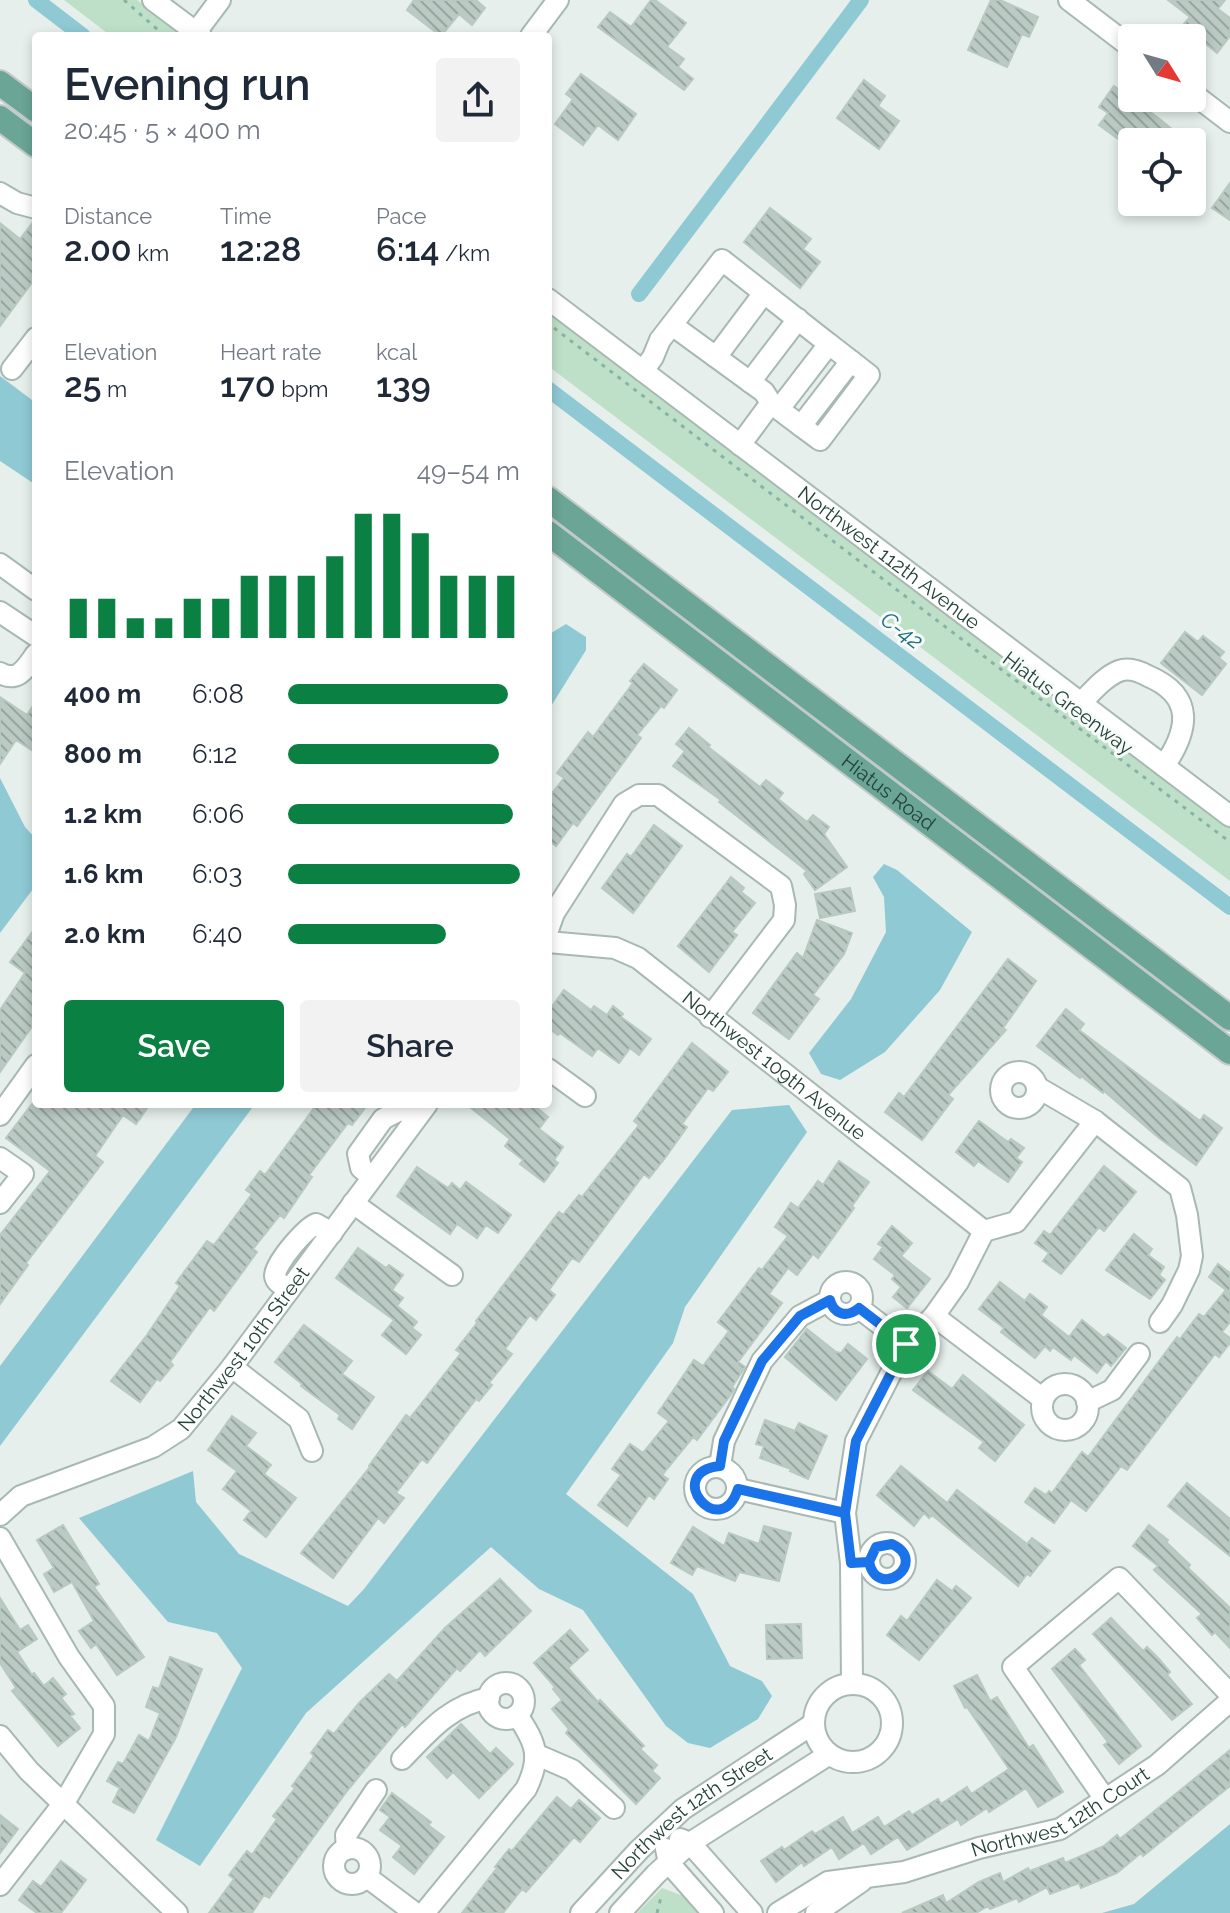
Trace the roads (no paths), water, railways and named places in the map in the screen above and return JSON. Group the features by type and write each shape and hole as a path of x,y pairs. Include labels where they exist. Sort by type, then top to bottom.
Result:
{"main road":[{"path":"0,83 32,107"},
{"path":"0,118 32,142"},
{"name":"Hiatus Road","path":"552,502 1230,1018"},
{"name":"Hiatus Road","path":"552,536 1230,1052"}],"street":[{"path":"153,0 195,32"},
{"path":"199,32 220,0"},
{"path":"534,32 558,0"},
{"path":"1069,0 1118,37"},
{"path":"1206,104 1230,122"},
{"path":"0,193 32,207"},
{"path":"643,371 672,325 722,260 851,361 801,426 775,406 764,392 672,325"},
{"path":"716,357 764,293"},
{"name":"Northwest 112th Avenue","path":"552,302 1230,816"},
{"path":"750,382 798,319"},
{"path":"12,369 32,343"},
{"path":"740,445 829,344"},
{"path":"580,557 596,536"},
{"path":"0,564 32,587"},
{"path":"0,612 32,633"},
{"path":"0,673 10,678 17,676 32,659"},
{"path":"1081,703 1117,672 1128,669 1162,682 1180,700 1182,734 1164,766"},
{"path":"552,919 624,804 639,795 658,795 781,886 784,920 710,1017"},
{"name":"Northwest 109th Avenue","path":"552,942 615,948 638,958 984,1231"},
{"path":"0,1115 32,1071"},
{"path":"552,1072 585,1096"},
{"path":"1037,1087 1095,1121 1180,1188 1192,1245 1189,1270 1160,1322"},
{"name":"Northwest 10th Street","path":"0,1515 21,1496 153,1447 181,1429 232,1367 422,1111"},
{"path":"813,1724 815,1736 828,1755 842,1762 857,1763 872,1758 884,1748 891,1734 892,1719 888,1704 878,1692 864,1685 852,1684 860,1563 845,1513 856,1441 906,1344 934,1316 958,1282 984,1231 1016,1222 1095,1121"},
{"path":"0,1158 23,1174 0,1203"},
{"path":"353,1203 452,1275"},
{"path":"720,1466 724,1441 762,1361 800,1316 830,1300 834,1309 843,1314 853,1313 859,1308 906,1344"},
{"path":"934,1316 1043,1399"},
{"path":"1087,1402 1112,1390 1139,1354"},
{"path":"232,1367 299,1419 312,1451"},
{"path":"1067,1384 1080,1390 1087,1402 1085,1418 1080,1424 1066,1430 1051,1426 1042,1414 1043,1399 1052,1387 1067,1384"},
{"path":"720,1466 730,1470 736,1478 738,1489 735,1499 728,1506 708,1508 699,1501 695,1481 701,1472 720,1466"},
{"path":"738,1489 845,1513"},
{"path":"0,1538 69,1657 104,1706 104,1734 64,1803 0,1885"},
{"path":"1105,1799 1013,1667 1119,1578 1230,1694"},
{"name":"Northwest 12th Street","path":"581,1913 639,1850 683,1809 813,1724 815,1712 829,1692 852,1684"},
{"path":"402,1759 446,1714 474,1701 489,1698 498,1685 515,1685 524,1699 524,1705 517,1715 506,1718 494,1714 489,1698"},
{"name":"Northwest 12th Court","path":"778,1913 828,1882 904,1872 979,1848 1060,1829 1157,1765 1230,1701"},
{"path":"424,1913 526,1789 536,1761 533,1739 517,1715"},
{"path":"0,1736 29,1771 177,1913"},
{"name":"Northwest 12th Street","path":"620,1913 690,1843 828,1755"},
{"path":"536,1761 572,1770 614,1808"},
{"path":"376,1790 346,1835 347,1849 337,1857 336,1874 349,1884 361,1882 367,1877 415,1913"},
{"path":"662,1830 690,1843 752,1913"},
{"path":"662,1830 669,1863 713,1913"},
{"name":"Northwest 12th Court","path":"816,1913 865,1879"}],"water":[{"path":"0,376 32,400 32,482 0,461"},
{"path":"566,624 586,637 586,650 552,705 552,633"},
{"path":"0,778 32,835 32,890 0,933"},
{"path":"884,864 897,870 972,932 940,990 885,1052 840,1080 821,1074 809,1053 851,999 886,932 884,897 873,877"},
{"path":"789,1105 807,1132 685,1307 673,1343 566,1494 693,1594 730,1666 762,1681 772,1696 758,1719 710,1748 688,1743 666,1726 583,1610 539,1589 491,1547 306,1713 200,1866 156,1840 242,1668 217,1633 168,1622 79,1518 193,1471 196,1502 239,1554 348,1606 732,1110"},
{"path":"193,1108 252,1108 0,1446 0,1366"},
{"path":"1230,1824 1230,1913 1102,1913 1134,1904"}],"waterway":[{"name":"C-42","path":"36,0 78,32"},
{"path":"639,294 861,0"},
{"name":"C-42","path":"552,392 1230,907"}]}
